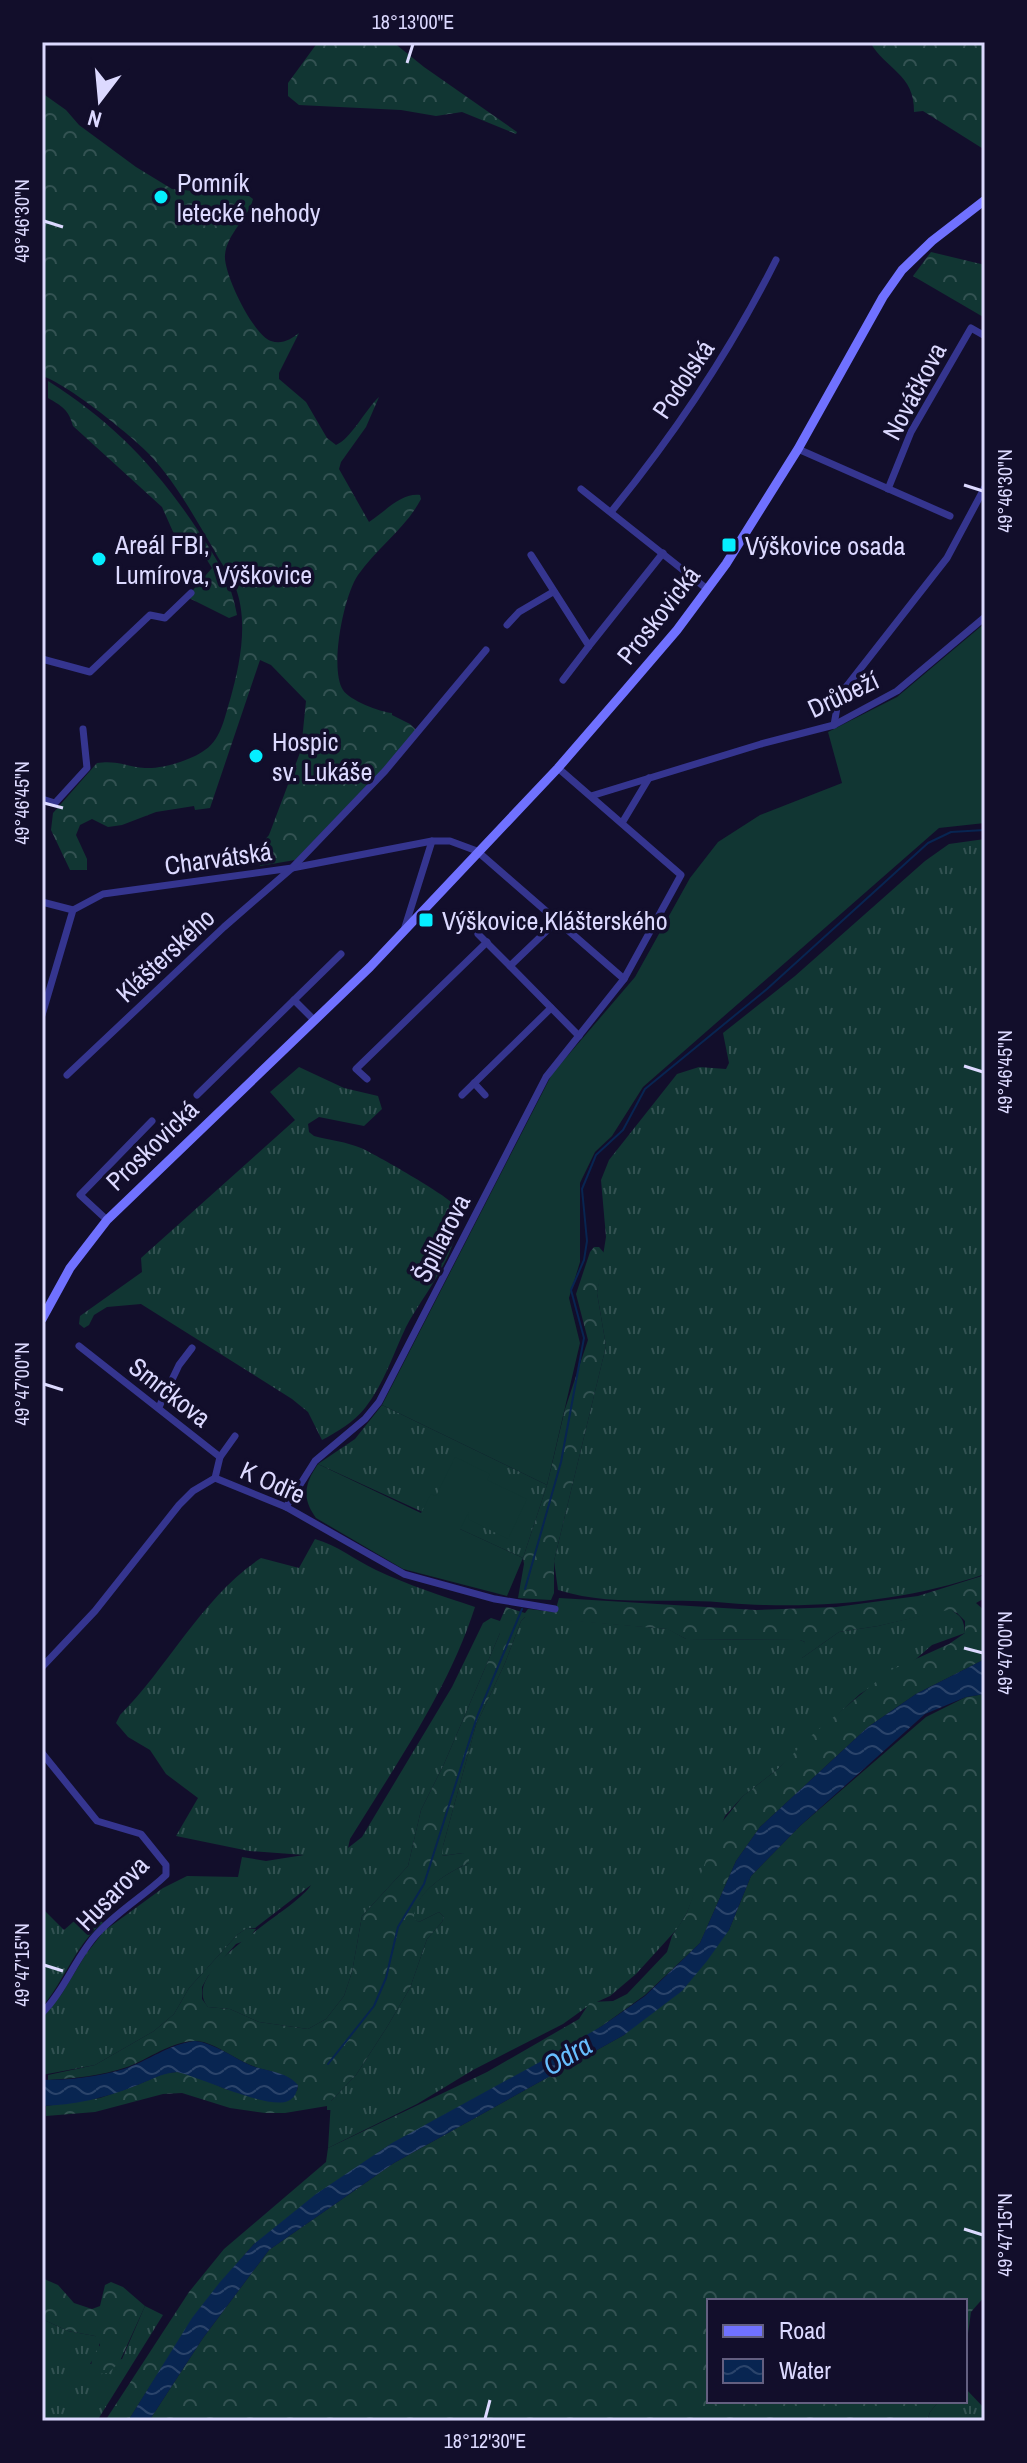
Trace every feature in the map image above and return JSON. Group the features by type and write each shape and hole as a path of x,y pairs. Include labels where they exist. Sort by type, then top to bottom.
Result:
{"street":[{"name":"Proskovická","path":"42,1319 70,1268 107,1220 370,967 558,768 668,640 726,564 798,449 883,297 902,270 932,241 985,200"},
{"name":"Podolská","path":"611,512 642,474 747,319 776,260"},
{"name":"Nováčkova","path":"888,489 911,432 971,328 985,336"},
{"path":"798,449 950,516"},
{"path":"834,725 839,696 947,558 985,487"},
{"path":"581,489 707,589"},
{"path":"563,680 663,553"},
{"path":"531,555 589,646"},
{"path":"507,625 519,612 553,592"},
{"path":"42,659 90,672 150,615 165,618 191,593"},
{"name":"Drůbeží","path":"591,796 834,725 897,691 985,617"},
{"name":"Klášterského","path":"67,1075 212,938 292,868 385,771 486,650"},
{"path":"42,799 55,803 87,768 83,729"},
{"name":"Špillarova","path":"286,1507 315,1461 365,1419 379,1402 546,1077 624,979 681,875 558,768"},
{"path":"622,823 649,778"},
{"path":"404,930 432,841"},
{"name":"Charvátská","path":"73,910 103,894 292,868 432,841 450,841 477,851"},
{"path":"477,851 624,979"},
{"path":"42,902 73,910 42,1015"},
{"path":"510,966 557,921"},
{"path":"478,934 579,1036"},
{"path":"367,1079 356,1069 487,942"},
{"name":"Proskovická","path":"197,1095 341,954"},
{"path":"294,1000 313,1019"},
{"path":"462,1095 551,1008"},
{"path":"474,1083 485,1095"},
{"path":"107,1220 80,1195 152,1121"},
{"name":"Smrčkova","path":"79,1346 220,1457 215,1478"},
{"path":"159,1407 179,1365 192,1348"},
{"path":"220,1457 235,1436"},
{"name":"K Odře","path":"42,1667 95,1611 179,1505 193,1491 215,1478 286,1507 404,1574 495,1599 555,1609"},
{"name":"Husarova","path":"42,1753 97,1821 141,1834 166,1865 166,1875 147,1893 115,1915 93,1938 42,2013"}],"green space":[{"path":"318,42 393,42 517,132 462,112 436,116 401,110 299,105 288,96 288,83"},
{"path":"870,42 985,42 985,150 923,111 914,112 910,89"},
{"path":"42,93 66,110 79,125 172,189 249,196 253,199 227,247 226,264 240,302 264,336 279,342 299,333 279,379 306,402 327,438 336,445 347,437 379,397 366,427 339,469 369,522 399,500 420,495 421,499 408,519 366,565 353,585 343,614 337,666 346,694 365,705 392,713 418,732 295,860 260,866 257,849 269,835 301,750 306,701 271,665 260,660 210,808 195,810 194,806 156,812 108,827 92,819 80,825 76,835 87,859 87,870 70,870 51,830 53,813 97,763 159,767 190,758 214,742 221,729 237,672 242,614 233,582 184,500 158,465 140,445 98,410 42,376"},
{"path":"931,252 985,265 985,318 913,276"},
{"path":"48,381 113,430 167,487 218,562 237,615 229,618 187,597 212,568 197,544 191,543 177,549 174,546 174,534 162,507 73,426 64,409 48,398"},
{"path":"985,623 985,823 939,828 643,1087 612,1136 595,1152 580,1183 580,1262 569,1298 580,1343 547,1485 382,1405 552,1074 635,977 690,878 718,842 760,815 842,783 828,732 897,697"},
{"path":"985,839 985,1574 905,1595 821,1604 625,1600 558,1590 554,1561 606,1346 597,1293 606,1237 601,1180 609,1160 677,1074 699,1067 726,1069 729,1063 723,1033 795,976 925,861 949,844"},
{"path":"299,1067 344,1088 378,1096 382,1109 364,1126 319,1117 308,1124 309,1132 361,1148 410,1175 449,1200 454,1205 457,1220 455,1236 442,1269 406,1327 372,1399 351,1422 322,1440 308,1412 292,1399 141,1304 107,1307 94,1315 89,1325 84,1328 79,1324 80,1316 142,1272 141,1258 295,1120 270,1092"},
{"path":"594,1247 599,1247 605,1254 597,1293 606,1346 554,1561 554,1593 551,1600 518,1598 523,1558 588,1340 576,1294"},
{"path":"382,1405 547,1485 523,1558 318,1464 355,1439"},
{"path":"455,1457 490,1474 487,1480 527,1499 508,1539 468,1519 469,1512 460,1529 523,1558 507,1596 403,1569 316,1518 308,1504 306,1491 318,1464 421,1513 431,1494 436,1496"},
{"path":"315,1539 388,1575 475,1607 436,1698 350,1839 348,1848 362,1837 452,1687 483,1623 491,1618 500,1621 500,1633 421,1810 408,1866 362,1916 352,1972 344,1996 326,2019 308,2029 259,2022 230,2009 208,2007 203,1992 208,1976 222,1959 311,1885 255,1928 247,1928 237,1935 189,1988 174,2014 154,2031 95,2065 42,2075 42,2015 61,1995 104,1931 163,1888 187,1876 238,1877 242,1857 266,1861 304,1855 249,1851 176,1836 198,1798 166,1774 150,1750 128,1737 116,1723 204,1612 240,1574 261,1558 299,1568"},
{"path":"985,1575 985,1598 976,1603 985,1611 985,1659 916,1694 868,1727 760,1827 736,1861 700,1943 645,1995 602,2026 254,2244 172,2351 128,2421 105,2421 189,2292 224,2249 326,2162 328,2148 487,2072 579,2019 590,2002 613,2001 627,1994 667,1952 672,1936 686,1915 718,1827 743,1796 889,1671 949,1644 965,1633 965,1621 948,1610 839,1632 802,1658 798,1655 805,1642 800,1640 686,1639 667,1629 525,1617 476,1725 443,1846 442,1856 463,1853 469,1856 469,1863 442,1878 419,1901 414,1919 419,1922 439,1912 444,1917 442,1922 427,1939 410,1988 387,2027 356,2075 331,2101 331,2110 327,2110 327,2106 265,2113 230,2108 182,2093 163,2094 95,2112 46,2116 46,2106 100,2098 165,2073 193,2075 228,2090 297,2091 298,2086 289,2078 253,2066 211,2044 197,2041 179,2044 108,2073 48,2080 48,2075 95,2065 154,2031 174,2014 189,1988 247,1928 256,1929 247,1940 236,1944 202,1987 202,1999 208,2007 230,2009 259,2022 308,2029 326,2019 344,1996 352,1972 362,1916 408,1866 421,1810 500,1633 500,1621 506,1607 525,1613 528,1609 555,1612 559,1598 756,1610 836,1607 918,1596"},
{"path":"948,1609 961,1618 965,1633 932,1645 916,1659 860,1694 779,1768 743,1796 725,1816 686,1915 636,1974 610,1996 588,2006 563,2024 473,2070 417,2104 328,2148 331,2101 356,2075 387,2027 410,1988 427,1939 444,1917 439,1912 419,1922 413,1919 415,1909 433,1885 469,1863 463,1853 441,1856 443,1846 476,1725 525,1617 668,1629 686,1639 800,1640 805,1642 802,1658 839,1632"},
{"path":"985,1694 985,2296 971,2312 967,2341 967,2299 707,2299 707,2403 937,2403 927,2421 149,2421 203,2338 269,2250 394,2163 624,2035 729,1930 751,1876 800,1826 926,1717 966,1697"},
{"path":"42,1908 64,1930 89,1908 103,1923 85,1941 42,2007"},
{"path":"42,2278 58,2285 74,2303 92,2309 100,2306 105,2285 111,2282 123,2287 145,2306 119,2363 108,2373 98,2374 91,2368 92,2358 100,2345 95,2336 68,2331 42,2319"},
{"path":"145,2306 163,2315 97,2421 42,2421 42,2319 68,2331 95,2336 99,2340 99,2349 90,2364 122,2359"},
{"path":"967,2390 985,2409 985,2421 927,2421 937,2403 967,2403"}],"water":[{"name":"Odra","path":"985,1659 985,1694 966,1697 925,1714 800,1826 751,1876 729,1930 682,1991 624,2035 394,2163 269,2250 203,2338 149,2421 128,2421 192,2318 254,2244 316,2194 392,2143 549,2057 645,1996 700,1943 736,1861 760,1827 868,1727 916,1694"},
{"path":"195,2041 217,2048 252,2066 289,2077 298,2085 295,2094 288,2101 265,2101 177,2072 101,2097 42,2106 42,2080 83,2078 114,2072"}],"waterway":[{"path":"525,1589 561,1462 584,1338 571,1290 584,1260 587,1241 582,1189 596,1155 623,1130 645,1089 767,989 928,843 951,832 985,830"},
{"path":"328,2064 374,2006 386,1978 398,1927 424,1884 477,1717 522,1609"}],"place":[{"name":"Pomník letecké nehody","path":"161,197"},
{"name":"Výškovice osada","path":"729,545"},
{"name":"Areál FBI, Lumírova, Výškovice","path":"99,559"},
{"name":"Hospic sv. Lukáše","path":"256,756"},
{"name":"Výškovice,Klášterského","path":"426,920"}]}
